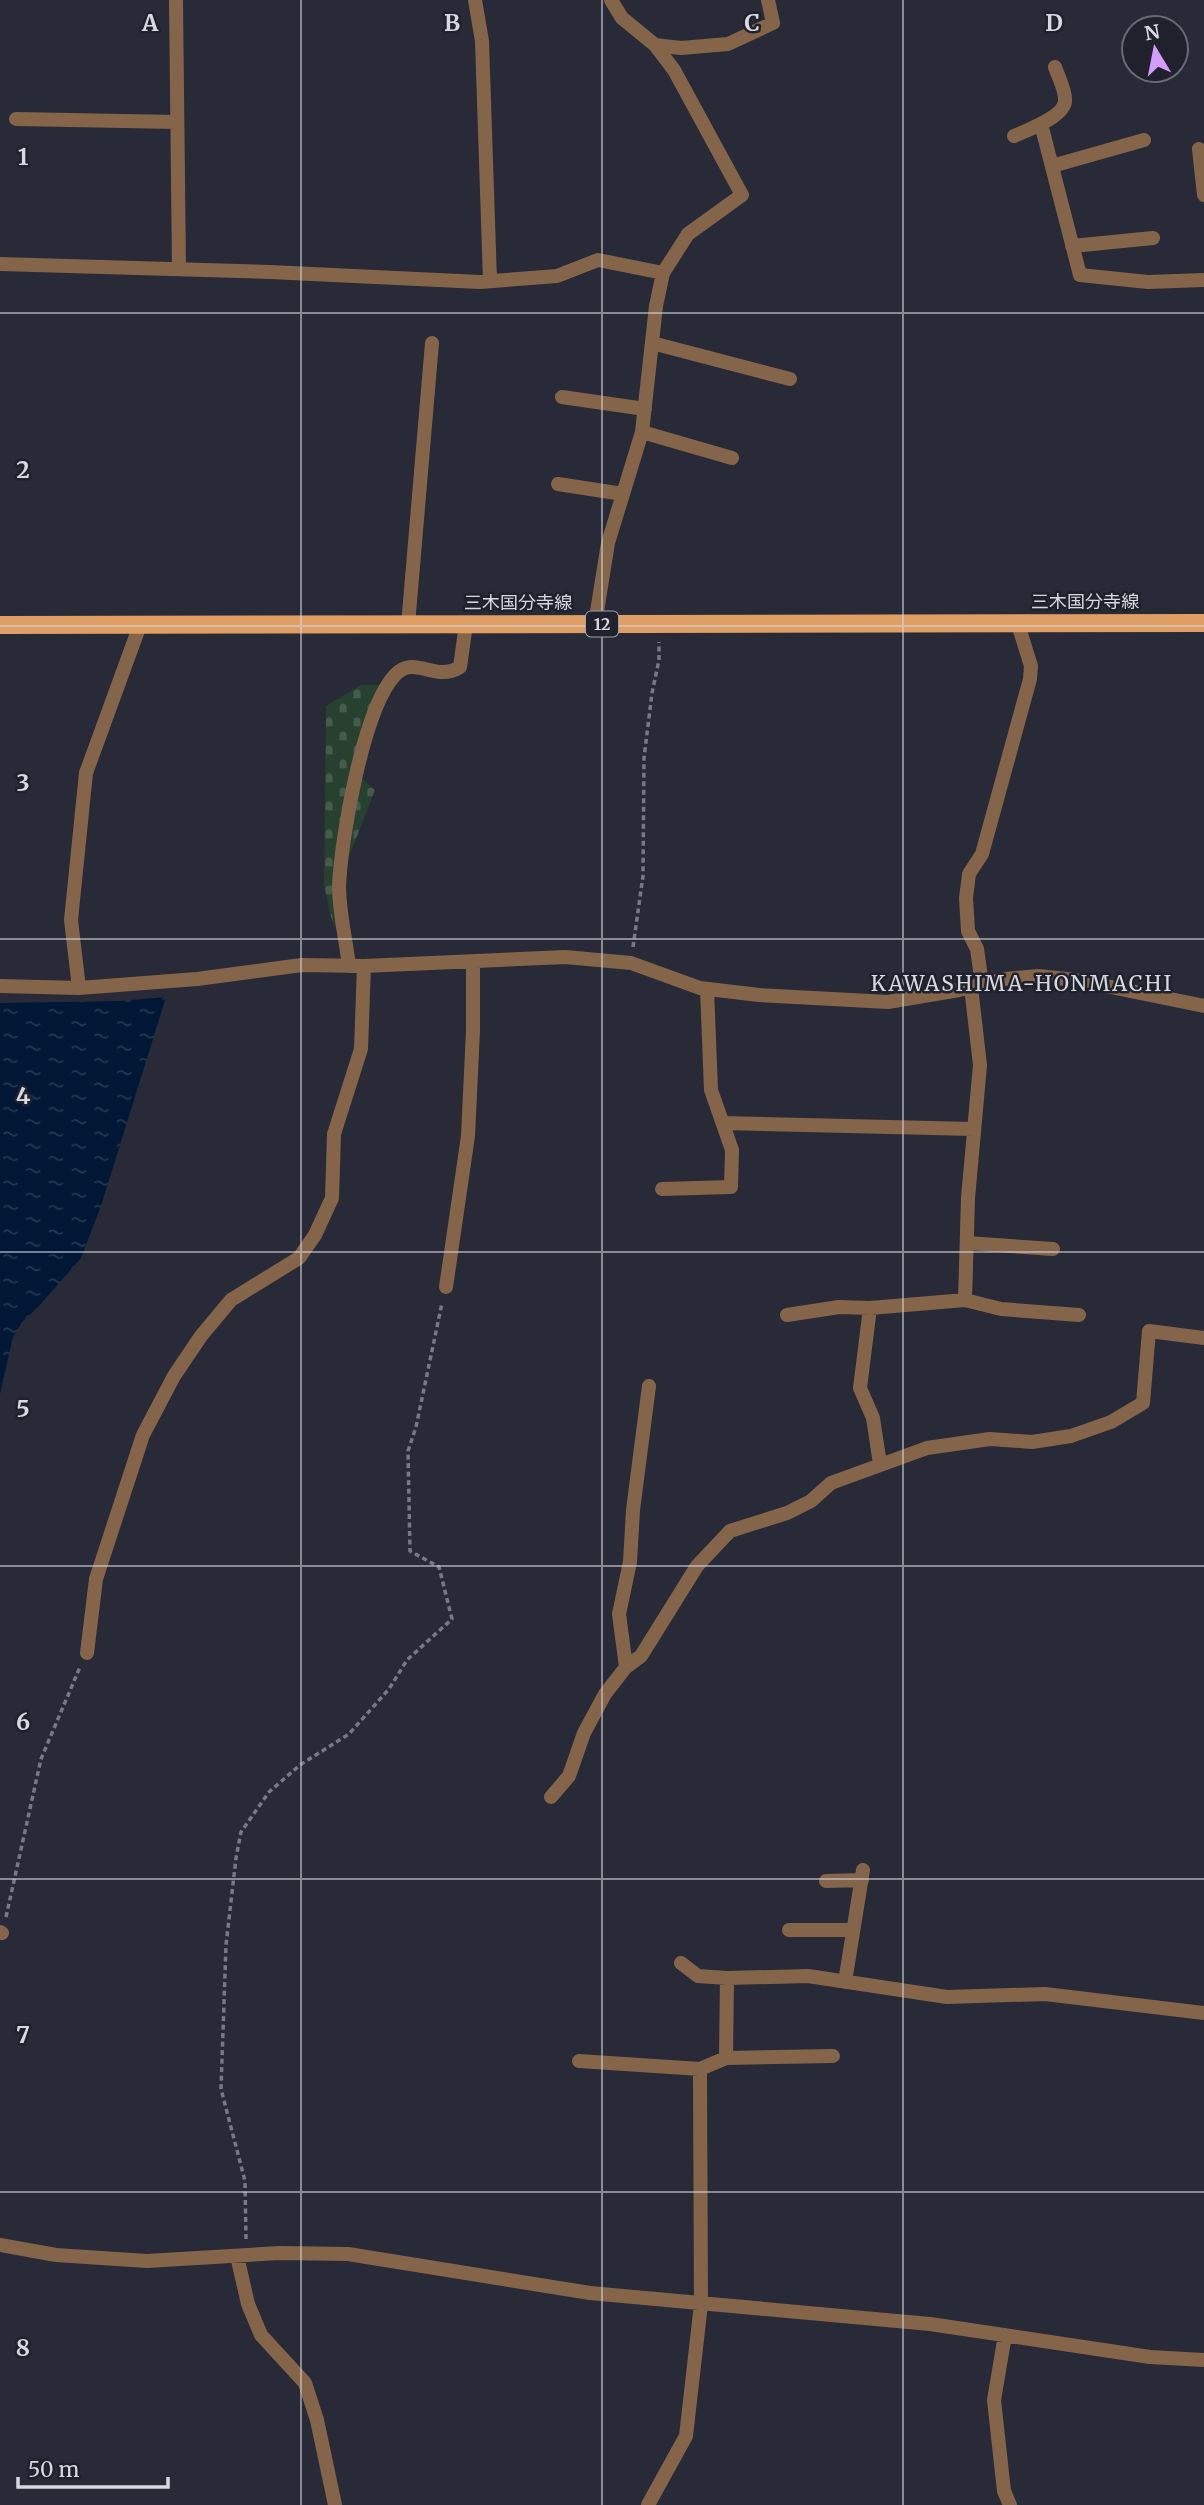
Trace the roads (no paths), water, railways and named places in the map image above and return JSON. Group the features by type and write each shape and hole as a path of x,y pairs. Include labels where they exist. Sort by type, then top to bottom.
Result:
{"main road":[{"name":"三木国分寺線","path":"0,625 1204,623"}],"street":[{"path":"176,0 179,269"},
{"path":"475,0 482,41 490,281"},
{"path":"594,624 608,543 642,432 656,306 663,273 688,234 742,195 674,71 655,45 622,18 611,0"},
{"path":"655,45 681,48 728,44 773,23 768,0"},
{"path":"1014,136 1041,124 1062,110 1066,100 1055,67"},
{"path":"16,119 177,122"},
{"path":"1041,124 1080,275 1148,282 1204,280"},
{"path":"1052,166 1143,140"},
{"path":"1199,149 1204,195"},
{"path":"1072,246 1153,239"},
{"path":"0,264 490,281 556,276 598,260 663,273"},
{"path":"408,625 432,343"},
{"path":"652,343 790,379"},
{"path":"562,397 645,409"},
{"path":"642,432 732,458"},
{"path":"558,484 623,494"},
{"path":"349,966 339,890 342,844 369,728 384,691 396,674 404,669 417,667 437,673 451,673 460,667 466,624"},
{"path":"965,1300 980,1065 977,949 968,931 966,898 970,874 982,855 1030,679 1031,666 1018,624"},
{"path":"79,988 71,920 86,773 140,625"},
{"path":"0,986 79,988 197,979 302,965 365,966 565,957 631,963 707,989 759,995 888,1002 1005,978 1038,976 1076,980 1204,1006"},
{"path":"446,1287 468,1136 473,962"},
{"path":"87,1653 96,1579 143,1435 174,1376 201,1336 231,1300 299,1258 315,1235 332,1198 334,1133 361,1049 365,966"},
{"path":"662,1189 731,1186 733,1150 711,1090 707,989"},
{"path":"723,1123 974,1129"},
{"path":"967,1243 1054,1248"},
{"path":"787,1315 839,1307 870,1308 965,1300 1001,1309 1079,1315"},
{"path":"870,1308 860,1388 873,1418 880,1464"},
{"path":"551,1797 569,1776 584,1733 605,1694 626,1667 641,1656 697,1566 730,1531 788,1513 811,1501 831,1483 927,1448 990,1440 1032,1442 1071,1437 1111,1422 1143,1404 1149,1331 1204,1338"},
{"path":"626,1667 619,1614 630,1562 633,1510 649,1386"},
{"path":"827,1881 862,1875 845,1982"},
{"path":"789,1930 853,1930"},
{"path":"681,1963 698,1976 808,1976 947,1997 1045,1994 1204,2013"},
{"path":"726,2058 727,1978"},
{"path":"579,2061 700,2069 726,2058 833,2056"},
{"path":"648,2505 686,2436 701,2304 700,2069"},
{"path":"0,2245 56,2255 147,2261 279,2253 348,2254 590,2292 865,2317 1150,2357 1204,2360"},
{"path":"242,2255 248,2304 261,2335 305,2383 317,2420 335,2505"},
{"path":"1005,2335 994,2400 1004,2491 1010,2505"}],"water":[{"path":"166,997 101,1206 81,1258 22,1322 13,1337 0,1394 0,1003 120,1001"}],"district":[{"name":"KAWASHIMA-HONMACHI","path":"1022,984"}]}
